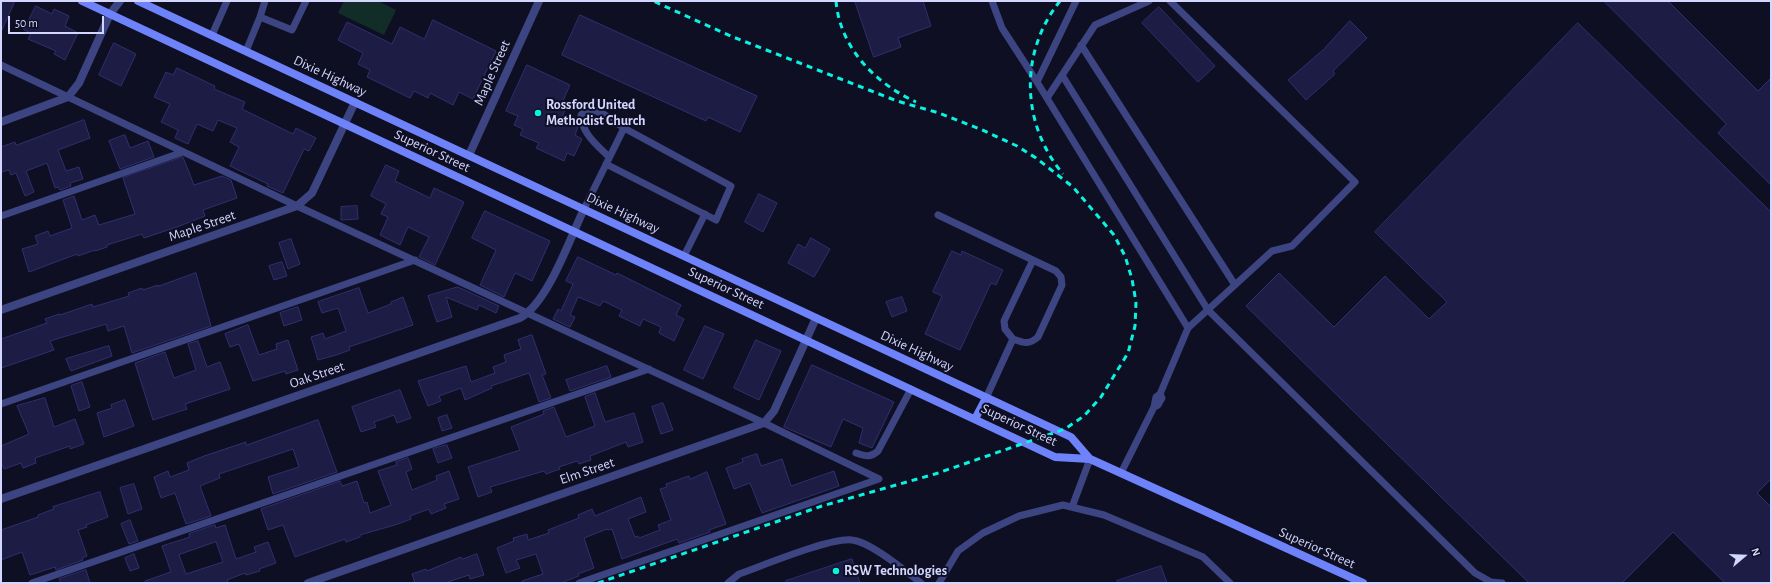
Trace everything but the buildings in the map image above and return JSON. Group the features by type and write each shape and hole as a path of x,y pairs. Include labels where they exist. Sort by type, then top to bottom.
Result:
{"main road":[{"name":"Superior Street","path":"82,1 1055,456 1090,459 1363,583"},
{"name":"Dixie Highway","path":"138,1 1071,437 1090,459"},
{"path":"975,419 986,398"}],"street":[{"path":"1,122 68,97 79,83 110,14 120,1"},
{"name":"Maple Street","path":"469,155 539,1"},
{"name":"Maple Street","path":"1,310 297,206 312,193 355,102"},
{"name":"Oak Street","path":"1,499 507,323 529,313 545,292 584,209"},
{"path":"764,423 774,411 816,318"},
{"name":"Elm Street","path":"308,583 764,423"}],"lane":[{"path":"212,35 227,1"},
{"path":"246,51 260,18 265,1"},
{"path":"260,18 292,30 306,1"},
{"path":"992,1 1002,28 1047,98 1188,328"},
{"path":"1037,82 1076,1"},
{"path":"1047,98 1094,25 1149,1"},
{"path":"1121,473 1154,407 1158,405 1162,398 1160,394 1188,328 1272,251 1292,246 1355,182 1170,1"},
{"path":"1081,45 1235,285"},
{"path":"1,65 297,206 764,423 879,479 579,583"},
{"path":"1062,76 1208,310 1475,573 1491,582 1502,583"},
{"path":"593,109 602,112 624,128 731,186 716,220 608,161 586,133 581,123 581,115 586,110 593,109"},
{"path":"584,209 624,128"},
{"path":"1,216 183,152"},
{"path":"684,256 705,214"},
{"path":"938,215 1033,260 1056,271 1062,277 1062,285 1038,337 1031,343 1023,343 1013,339 1005,329 1004,321 1033,260"},
{"path":"1,404 415,260"},
{"path":"986,398 1013,339"},
{"path":"32,583 649,369"},
{"path":"856,453 865,456 872,456 878,451 911,389"},
{"path":"1072,507 1090,459"},
{"path":"939,583 958,551 983,533 1019,516 1063,505 1104,515 1203,557 1230,583"},
{"path":"728,583 739,574 831,543 852,540 868,545 921,583"}],"green space":[{"path":"344,1 378,1 396,10 384,35 338,13"}],"railway":[{"path":"598,583 822,506 935,474 1065,429 1084,416 1101,397 1128,353 1135,326 1136,302 1132,279 1125,256 1114,235 1073,187 1036,158 1017,146 980,129 939,113 897,101 733,37 653,1"},
{"path":"836,1 844,34 852,49 862,62 887,85 916,102"},
{"path":"1060,1 1047,21 1037,43 1032,65 1030,88 1033,111 1039,133 1049,154 1063,174"}],"place":[{"name":"Rossford United Methodist Church","path":"538,113"},
{"name":"RSW Technologies","path":"836,571"}]}
